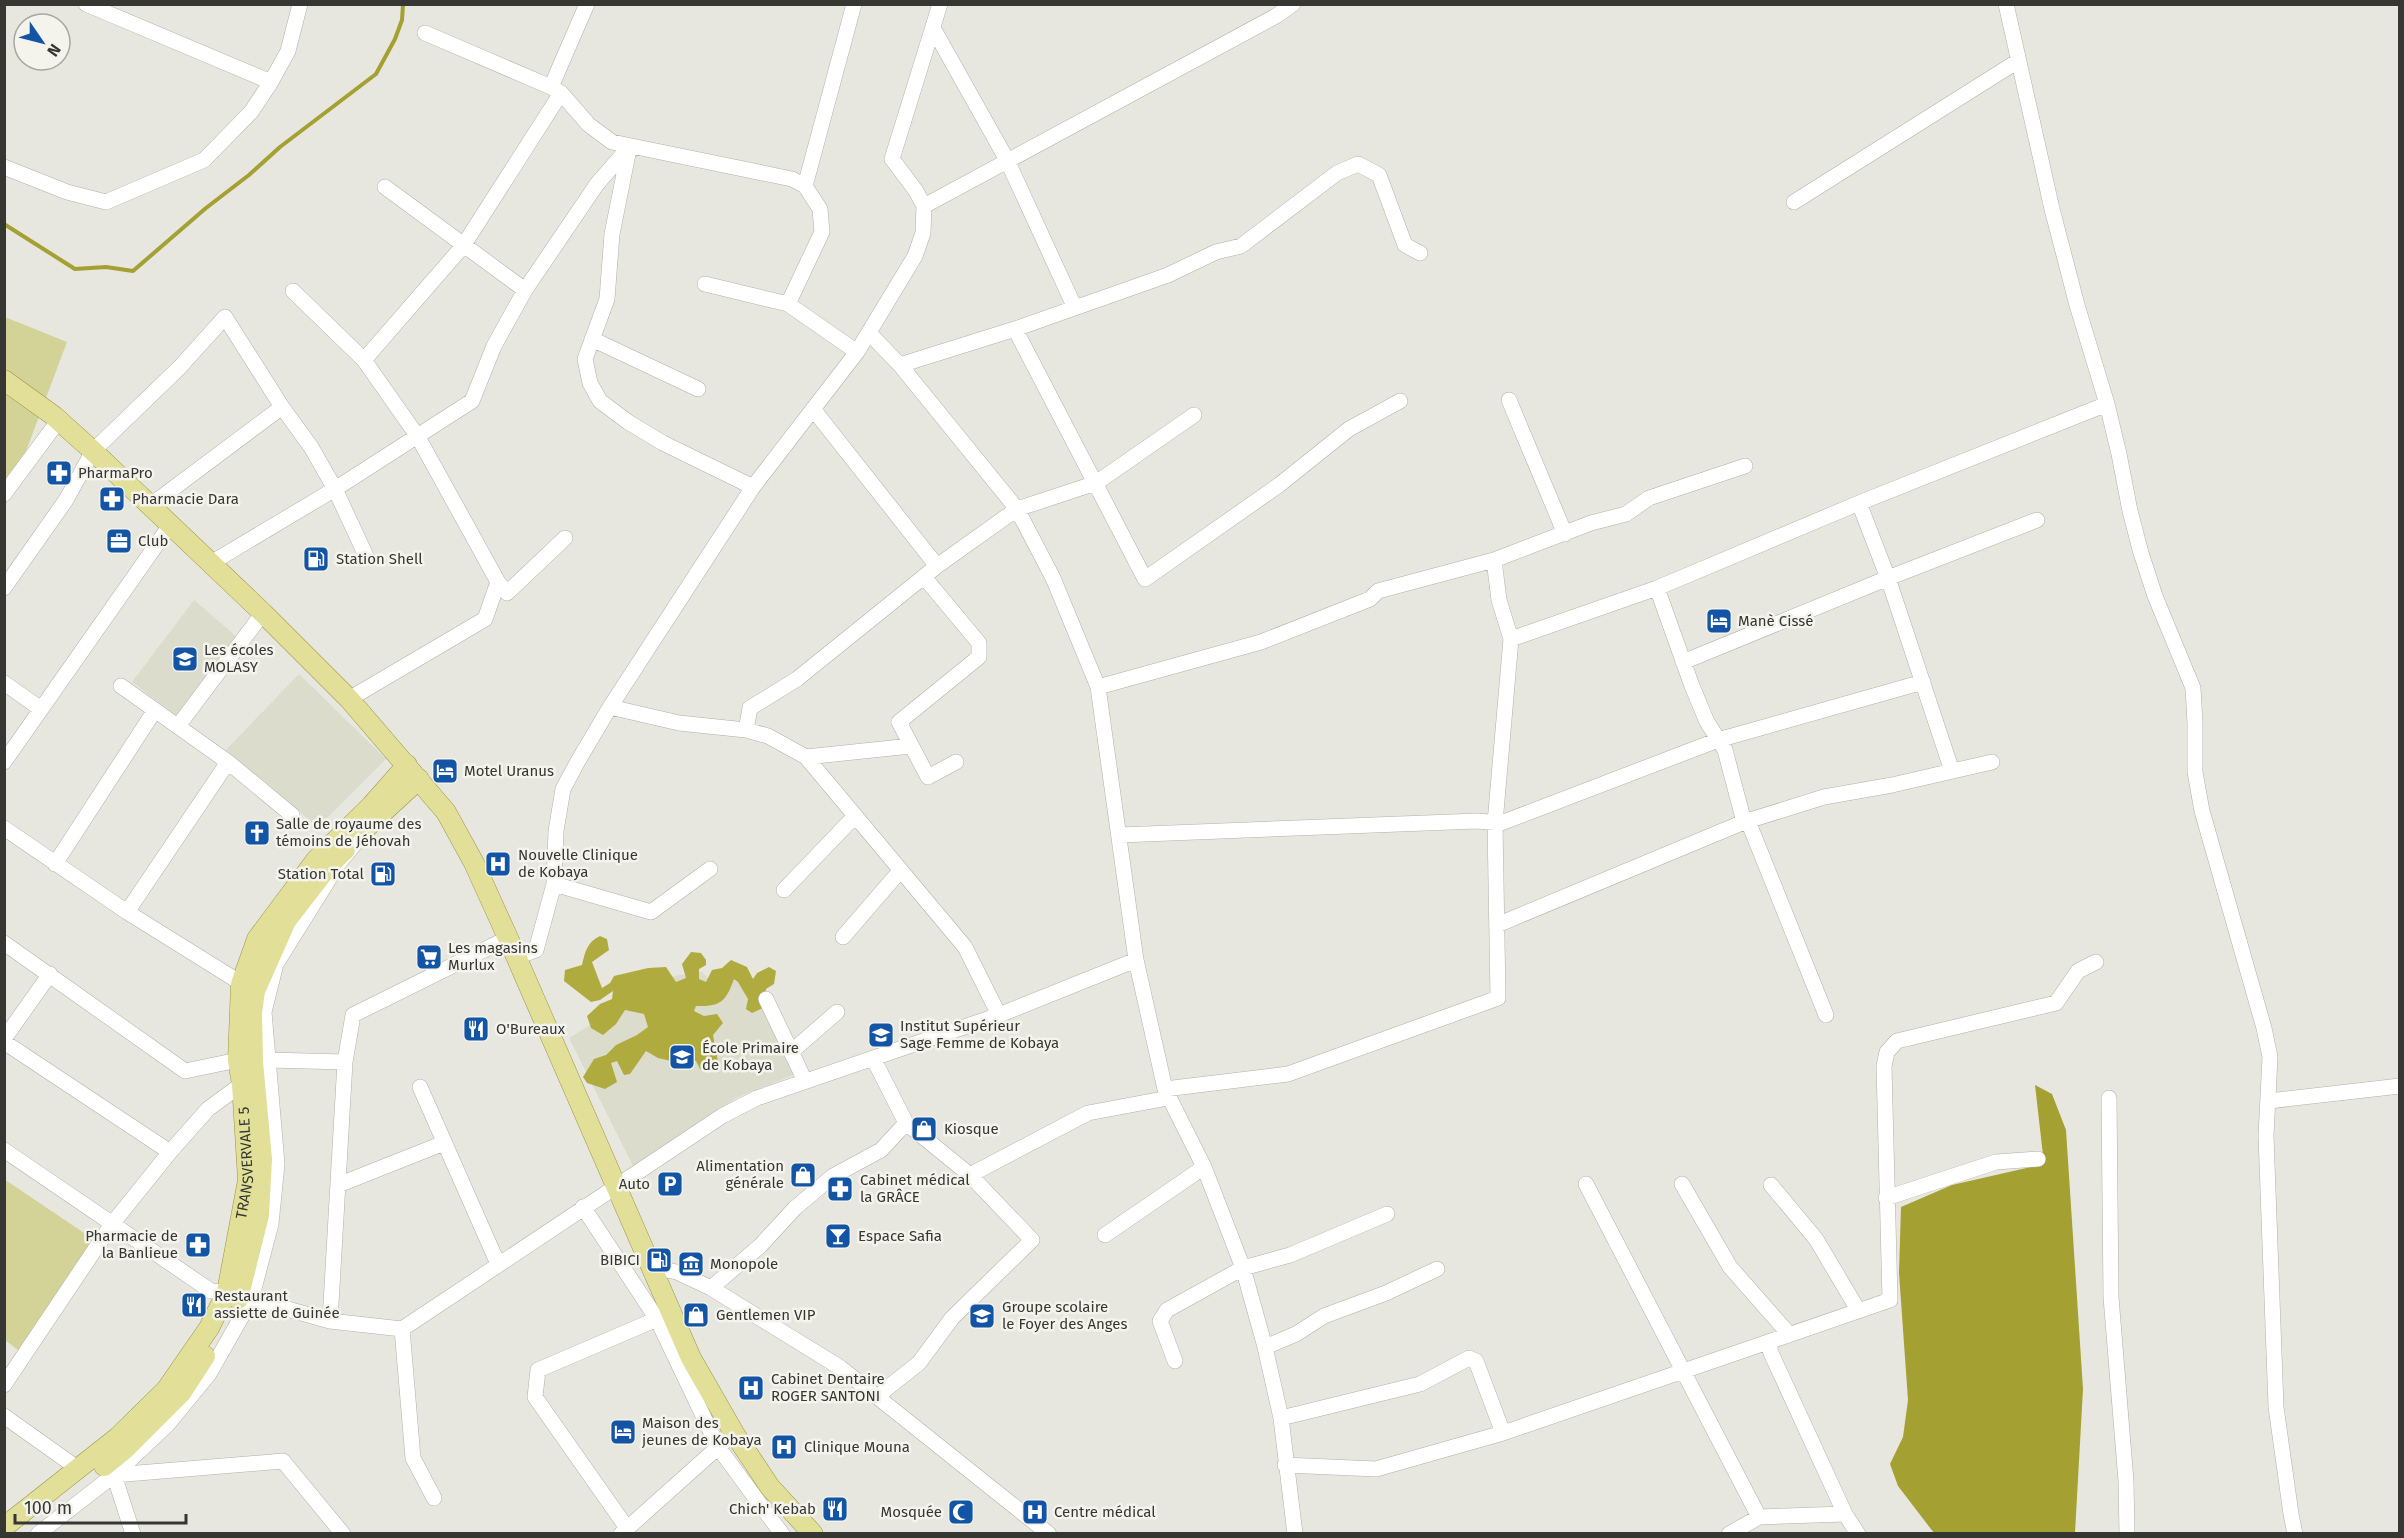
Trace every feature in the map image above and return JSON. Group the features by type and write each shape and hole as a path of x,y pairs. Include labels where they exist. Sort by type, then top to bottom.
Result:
{"main road":[{"path":"4,380 59,420 263,613 349,699 446,812 474,863 517,957 691,1358 734,1433 770,1487 813,1533"},
{"name":"TRANSVERVALE 5","path":"16,1533 125,1449 181,1393 224,1327 239,1296 259,1215 262,1159 253,1062 252,1013 248,987 286,921 330,864 379,815 413,772"},
{"name":"TRANSVERVALE 5","path":"4,1527 80,1470 166,1390 209,1328 239,1296 248,1180 242,1084 238,1060 257,939 316,860 371,806 413,772"}],"street":[{"path":"86,4 271,82"},
{"path":"4,167 66,192 106,202 204,160 251,112 271,82 288,51 300,4"},
{"path":"804,186 854,4"},
{"path":"517,957 536,950 554,884 556,831 563,789 610,707 753,487 857,352 915,256 923,232 924,206 916,191 892,159 940,4"},
{"path":"924,206 1276,16 1293,4"},
{"path":"2006,4 2077,305 2107,404 2141,553 2161,611 2193,688 2195,772 2202,811 2264,1028 2270,1057 2270,1101 2266,1136 2276,1407 2290,1514 2295,1533"},
{"path":"364,360 463,246 556,90 581,7"},
{"path":"933,28 1006,160 1075,308"},
{"path":"425,33 556,90 589,125 612,142 792,178 804,186 820,209 822,232 789,304"},
{"path":"1794,202 2018,61"},
{"path":"211,563 335,489 472,401 494,346 525,290 597,184 630,146"},
{"path":"630,146 612,234 607,299 585,359 590,382 600,401 628,422 663,443 753,487"},
{"path":"900,365 1015,329 1168,274 1216,252 1241,246 1337,173 1358,164 1379,175 1404,245 1420,253"},
{"path":"385,187 525,290"},
{"path":"705,284 789,304 857,352"},
{"path":"293,291 364,360 418,437 498,582 507,593 566,538"},
{"path":"4,588 66,500 93,451 180,367 225,317 282,407 311,447 335,489 367,558"},
{"path":"1015,329 1145,579 1279,486 1349,429 1400,401"},
{"path":"869,333 900,365 1017,509 1053,578 1098,687 1136,960 1166,1093 1204,1167 1242,1268 1265,1347 1281,1418 1295,1533"},
{"path":"592,339 698,389"},
{"path":"1509,400 1565,534"},
{"path":"1510,639 1657,588 1859,503 2107,404"},
{"path":"151,506 282,407"},
{"path":"813,409 936,567"},
{"path":"746,730 750,708 797,679 936,567 1017,509 1096,483 1194,415"},
{"path":"4,494 59,420"},
{"path":"1098,687 1261,642 1370,599 1378,591 1494,560 1591,523 1626,514 1649,498 1745,466"},
{"path":"1859,503 1888,578 1952,771"},
{"path":"1683,662 2037,520"},
{"path":"4,762 171,524"},
{"path":"970,1175 1088,1113 1166,1093 1287,1074 1498,998 1495,823 1510,639 1499,600 1494,560"},
{"path":"924,577 979,643 979,657 899,722 928,777 956,762"},
{"path":"349,699 485,619 498,582"},
{"path":"1657,588 1707,722 1725,750 1746,821 1826,1015"},
{"path":"178,726 263,613"},
{"path":"1120,835 1477,821 1501,823 1718,740 1923,682"},
{"path":"4,683 42,709"},
{"path":"121,686 228,762 292,815"},
{"path":"610,707 679,723 746,730 768,736 806,757 965,947 999,1015"},
{"path":"55,864 155,710"},
{"path":"806,757 911,746"},
{"path":"127,912 228,762"},
{"path":"1497,925 1746,821 1824,797 1892,785 1992,762"},
{"name":"TRANSVERVALE 5","path":"38,1533 114,1475 168,1424 209,1374 239,1296 271,1224 277,1164 264,1012 276,964 339,863 379,815"},
{"path":"784,890 855,816"},
{"path":"4,828 127,912 248,987"},
{"path":"554,884 651,912 710,869"},
{"path":"843,937 900,871"},
{"path":"330,1321 345,1062 353,1016 508,938"},
{"path":"4,943 185,1071 238,1060"},
{"path":"4,1150 211,1291 239,1296 330,1321 402,1329 722,1116 757,1098 999,1015 1136,960"},
{"path":"1285,1465 1376,1468 1503,1433 1684,1369 1884,1304 1890,1300 1891,1295 1886,1198 1884,1066 1887,1052 1897,1041 2056,1003 2078,971 2096,962"},
{"path":"50,974 4,1040 170,1152"},
{"path":"766,999 805,1081"},
{"path":"791,1052 837,1012"},
{"path":"873,1058 906,1123 970,1175 1032,1240 952,1318 919,1363 886,1389 879,1398"},
{"path":"269,1060 345,1062"},
{"path":"4,1385 112,1224 208,1109 242,1084"},
{"path":"2270,1101 2400,1086"},
{"path":"420,1087 498,1264"},
{"path":"2109,1098 2111,1297 2126,1481 2127,1533"},
{"path":"711,1288 760,1246 795,1208 833,1176 881,1150 906,1123"},
{"path":"338,1185 444,1143"},
{"path":"1886,1198 1996,1162 2038,1159"},
{"path":"1105,1235 1204,1167"},
{"path":"1586,1184 1760,1517"},
{"path":"1682,1184 1731,1267 1789,1334"},
{"path":"1772,1185 1816,1239 1858,1311"},
{"path":"583,1207 657,1319 718,1447 782,1533"},
{"path":"1175,1361 1160,1321 1167,1310 1242,1268 1290,1256 1387,1214"},
{"path":"650,1267 677,1272 711,1288 841,1368 1049,1533"},
{"path":"1265,1347 1296,1334 1324,1316 1386,1293 1437,1269"},
{"path":"657,1319 538,1370 535,1397 624,1531 734,1433"},
{"path":"402,1329 413,1458 434,1498"},
{"path":"1768,1342 1770,1353 1845,1514 1858,1533"},
{"path":"1281,1418 1420,1384 1469,1358 1476,1361 1503,1433"},
{"path":"4,1416 80,1470"},
{"path":"133,1533 114,1475 283,1461 343,1533"},
{"path":"1729,1533 1760,1517 1845,1514"}],"shaded area":[{"path":"5,317 67,342 5,507"},
{"name":"Les écoles MOLASY","path":"194,600 237,637 178,717 132,682"},
{"path":"299,674 386,759 318,827 226,750"},
{"path":"600,936 607,939 609,950 592,962 602,988 610,983 614,976 648,968 666,967 676,982 686,978 682,964 691,952 701,953 706,960 706,965 699,969 699,979 706,982 712,970 722,968 731,960 747,967 753,979 757,973 769,967 776,971 774,984 766,989 765,1007 752,1013 746,1009 748,999 734,979 728,993 717,1004 696,1006 694,1011 704,1016 717,1014 723,1023 713,1035 718,1062 714,1069 700,1069 696,1061 678,1057 676,1062 658,1058 646,1051 630,1074 624,1075 617,1061 611,1063 617,1082 605,1089 587,1083 583,1077 594,1059 606,1055 616,1045 648,1027 644,1014 625,1010 616,1024 603,1035 591,1028 587,1016 600,1004 612,999 613,991 600,1000 591,1002 564,981 565,970 582,965 589,944"},
{"name":"École Primaire de Kobaya","path":"736,962 777,1034 793,1075 738,1097 634,1168 569,1038 667,977 702,972 711,981"},
{"path":"2035,1085 2052,1094 2066,1130 2083,1389 2075,1533 1934,1533 1898,1486 1890,1464 1903,1437 1908,1400 1899,1273 1901,1207 1952,1185 2044,1164"},
{"path":"4,1179 93,1239 18,1350 5,1340"}],"waterway":[{"path":"4,224 75,269 106,267 133,271 280,147 376,74 395,39 402,20 403,4"}],"place":[{"name":"PharmaPro","path":"59,473"},
{"name":"Pharmacie Dara","path":"112,499"},
{"name":"Club","path":"119,541"},
{"name":"Station Shell","path":"316,559"},
{"name":"Manè Cissé","path":"1719,621"},
{"name":"Les écoles MOLASY","path":"185,659"},
{"name":"Motel Uranus","path":"445,771"},
{"name":"Salle de royaume des témoins de Jéhovah","path":"257,833"},
{"name":"Nouvelle Clinique de Kobaya","path":"498,864"},
{"name":"Station Total","path":"383,874"},
{"name":"Les magasins Murlux","path":"429,957"},
{"name":"O'Bureaux","path":"476,1029"},
{"name":"Institut Supérieur Sage Femme de Kobaya","path":"881,1035"},
{"name":"École Primaire de Kobaya","path":"682,1057"},
{"name":"Kiosque","path":"924,1129"},
{"name":"Alimentation générale","path":"803,1175"},
{"name":"Auto","path":"670,1184"},
{"name":"Cabinet médical la GRÂCE","path":"840,1189"},
{"name":"Espace Safia","path":"838,1236"},
{"name":"Pharmacie de la Banlieue","path":"198,1245"},
{"name":"BIBICI","path":"659,1260"},
{"name":"Monopole","path":"691,1264"},
{"name":"Restaurant assiette de Guinée","path":"194,1305"},
{"name":"Gentlemen VIP","path":"696,1315"},
{"name":"Groupe scolaire le Foyer des Anges","path":"982,1316"},
{"name":"Cabinet Dentaire ROGER SANTONI","path":"751,1388"},
{"name":"Maison des jeunes de Kobaya","path":"623,1432"},
{"name":"Clinique Mouna","path":"784,1447"},
{"name":"Chich' Kebab","path":"835,1509"},
{"name":"Mosquée","path":"961,1512"},
{"name":"Centre médical","path":"1035,1512"}]}
